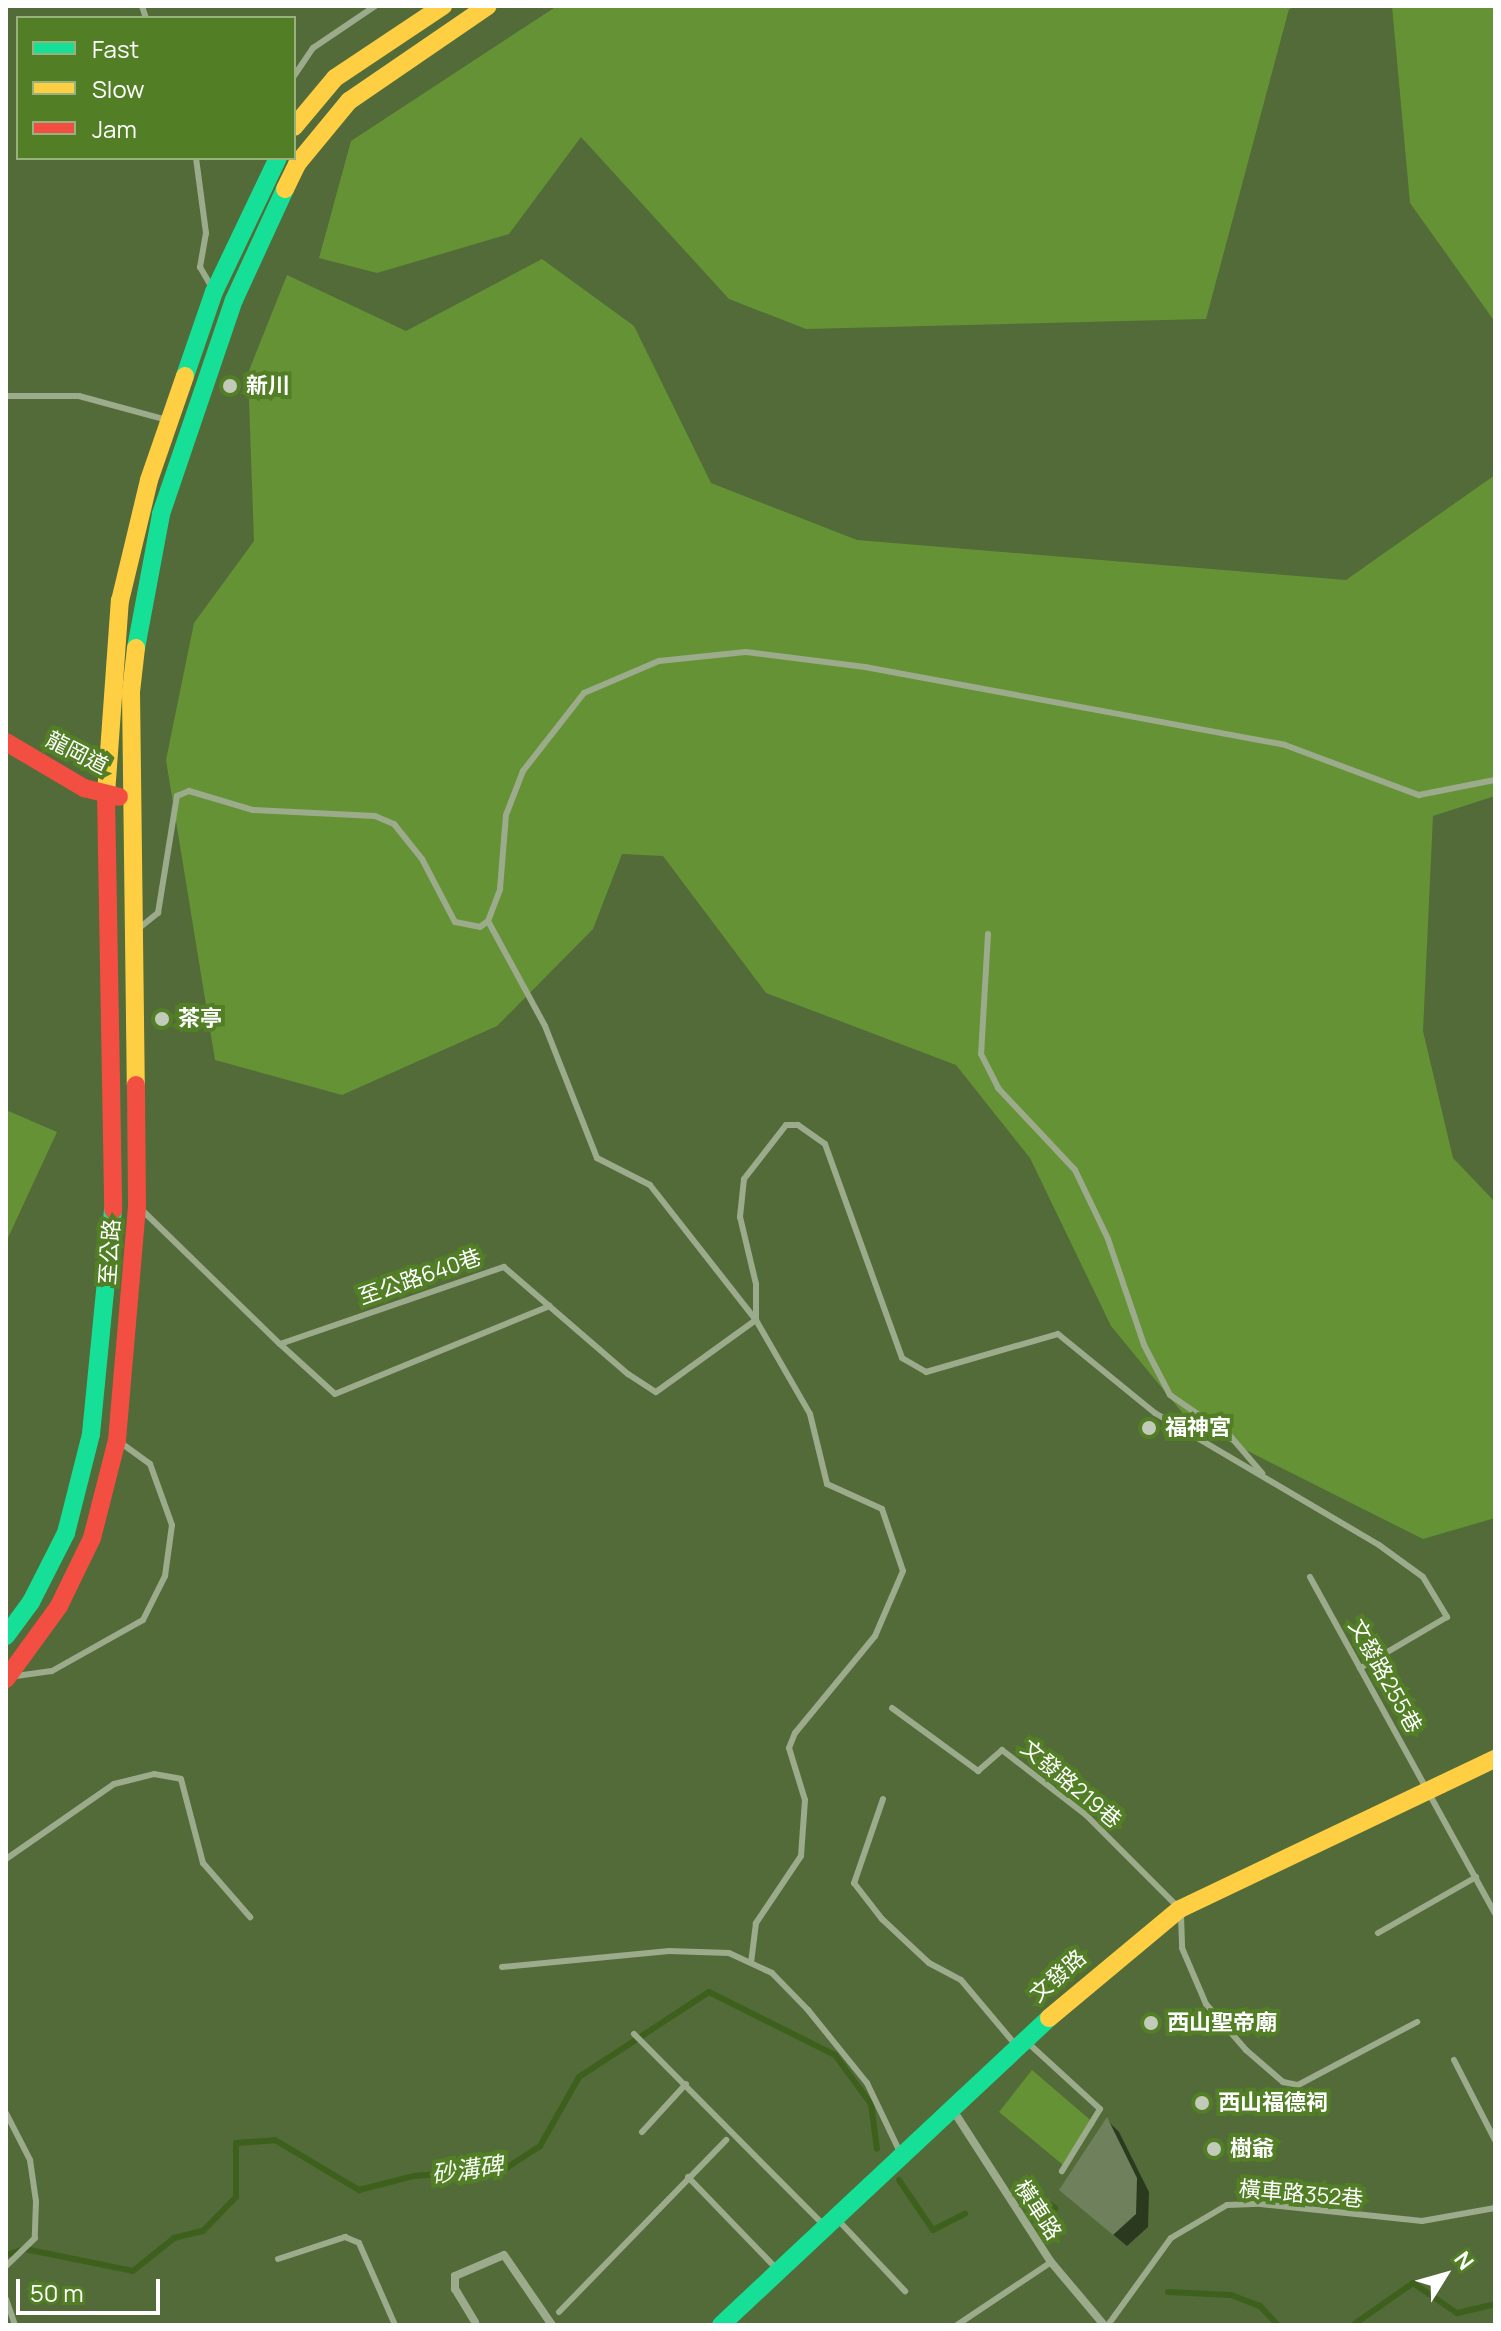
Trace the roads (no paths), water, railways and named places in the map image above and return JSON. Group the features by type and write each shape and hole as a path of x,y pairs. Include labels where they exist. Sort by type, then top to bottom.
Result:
{"street":[{"path":"296,125 335,78 443,6"},
{"name":"至公路","path":"296,159 349,101 488,6"},
{"name":"至公路","path":"6,1636 31,1602 66,1533 91,1434 113,1204 106,795 120,601 169,420 214,292 277,160"},
{"name":"至公路","path":"7,1678 59,1606 92,1538 117,1440 137,1205 135,932 128,799 140,604 188,428 234,300 296,160"},
{"name":"龍岡道","path":"6,742 106,795 128,799"},
{"path":"113,1204 137,1205"},
{"path":"91,1434 117,1440"},
{"name":"文發路","path":"721,2325 1020,2042 1180,1909 1495,1759"},
{"name":"橫車路","path":"951,2107 1051,2262 1106,2325"},
{"path":"475,2322 455,2289 455,2276 504,2255 552,2325"}],"lane":[{"path":"296,73 313,48 375,6"},
{"path":"196,160 206,233 200,267 214,292 234,300"},
{"path":"6,396 79,396 188,428"},
{"path":"751,1963 756,1923 801,1856 805,1800 789,1748 795,1733 875,1636 903,1571 882,1509 827,1484 810,1414 756,1320 650,1185 597,1158 545,1026 488,921 500,889 506,815 523,771 584,693 659,661 746,652 865,667 1045,704 1285,745 1419,795 1495,780"},
{"path":"108,931 135,932 158,913 177,796 189,791 253,810 375,816 394,824 422,859 455,922 469,928 488,921"},
{"path":"988,934 981,1054 998,1088 1075,1170 1108,1239 1144,1345 1170,1395 1231,1437 1267,1479"},
{"path":"756,1320 756,1284 740,1217 744,1179 786,1125 798,1125 825,1144 902,1358 926,1372 1058,1334 1155,1413 1379,1545 1423,1577 1444,1604 1447,1617 1360,1668"},
{"path":"137,1205 335,1394 550,1306"},
{"name":"至公路640巷","path":"280,1344 504,1267 628,1374 656,1392 756,1320"},
{"path":"7,1678 52,1671 143,1620 165,1576 172,1525 150,1464 117,1440"},
{"name":"文發路255巷","path":"1310,1577 1495,1914"},
{"name":"文發路219巷","path":"892,1708 978,1771 1002,1750 1086,1815 1180,1909"},
{"path":"6,1859 114,1784 154,1774 181,1779 203,1863 250,1917"},
{"path":"883,1799 854,1883 882,1919 929,1963 961,1980 1020,2042 1100,2109 1062,2171"},
{"path":"1378,1933 1476,1877"},
{"path":"1180,1909 1182,1948 1206,2004 1246,2050 1283,2082 1298,2085 1417,2022"},
{"path":"502,1967 669,1951 729,1953 751,1963 772,1973 808,2010 867,2083 901,2155"},
{"path":"634,2034 905,2291"},
{"path":"1454,2060 1495,2140"},
{"path":"642,2132 686,2084"},
{"path":"6,2113 30,2160 36,2201 35,2238 6,2266"},
{"path":"559,2312 726,2140"},
{"path":"688,2177 778,2271"},
{"name":"橫車路352巷","path":"1106,2325 1171,2238 1227,2205 1422,2221 1495,2208"},
{"path":"278,2259 345,2237 359,2243 395,2325"},
{"path":"957,2325 1051,2262"},
{"path":"6,2299 15,2325"}],"waterway":[{"name":"砂溝碑","path":"6,2255 25,2249 133,2271 174,2238 203,2231 236,2197 236,2143 275,2140 359,2190 414,2176 505,2169 540,2146 579,2077 709,1992 835,2055 871,2104 877,2149"},
{"name":"砂溝碑","path":"899,2180 933,2230 965,2214"},
{"name":"砂溝碑","path":"1021,2184 1055,2208"},
{"name":"砂溝碑","path":"1353,2325 1413,2283 1457,2313 1495,2304"},
{"name":"砂溝碑","path":"1168,2292 1231,2295 1260,2306 1278,2325"}],"place":[{"name":"新川","path":"230,386"},
{"name":"茶亭","path":"162,1019"},
{"name":"福神宮","path":"1149,1428"},
{"name":"西山聖帝廟","path":"1151,2023"},
{"name":"西山福德祠","path":"1202,2103"},
{"name":"樹爺","path":"1214,2149"}]}
